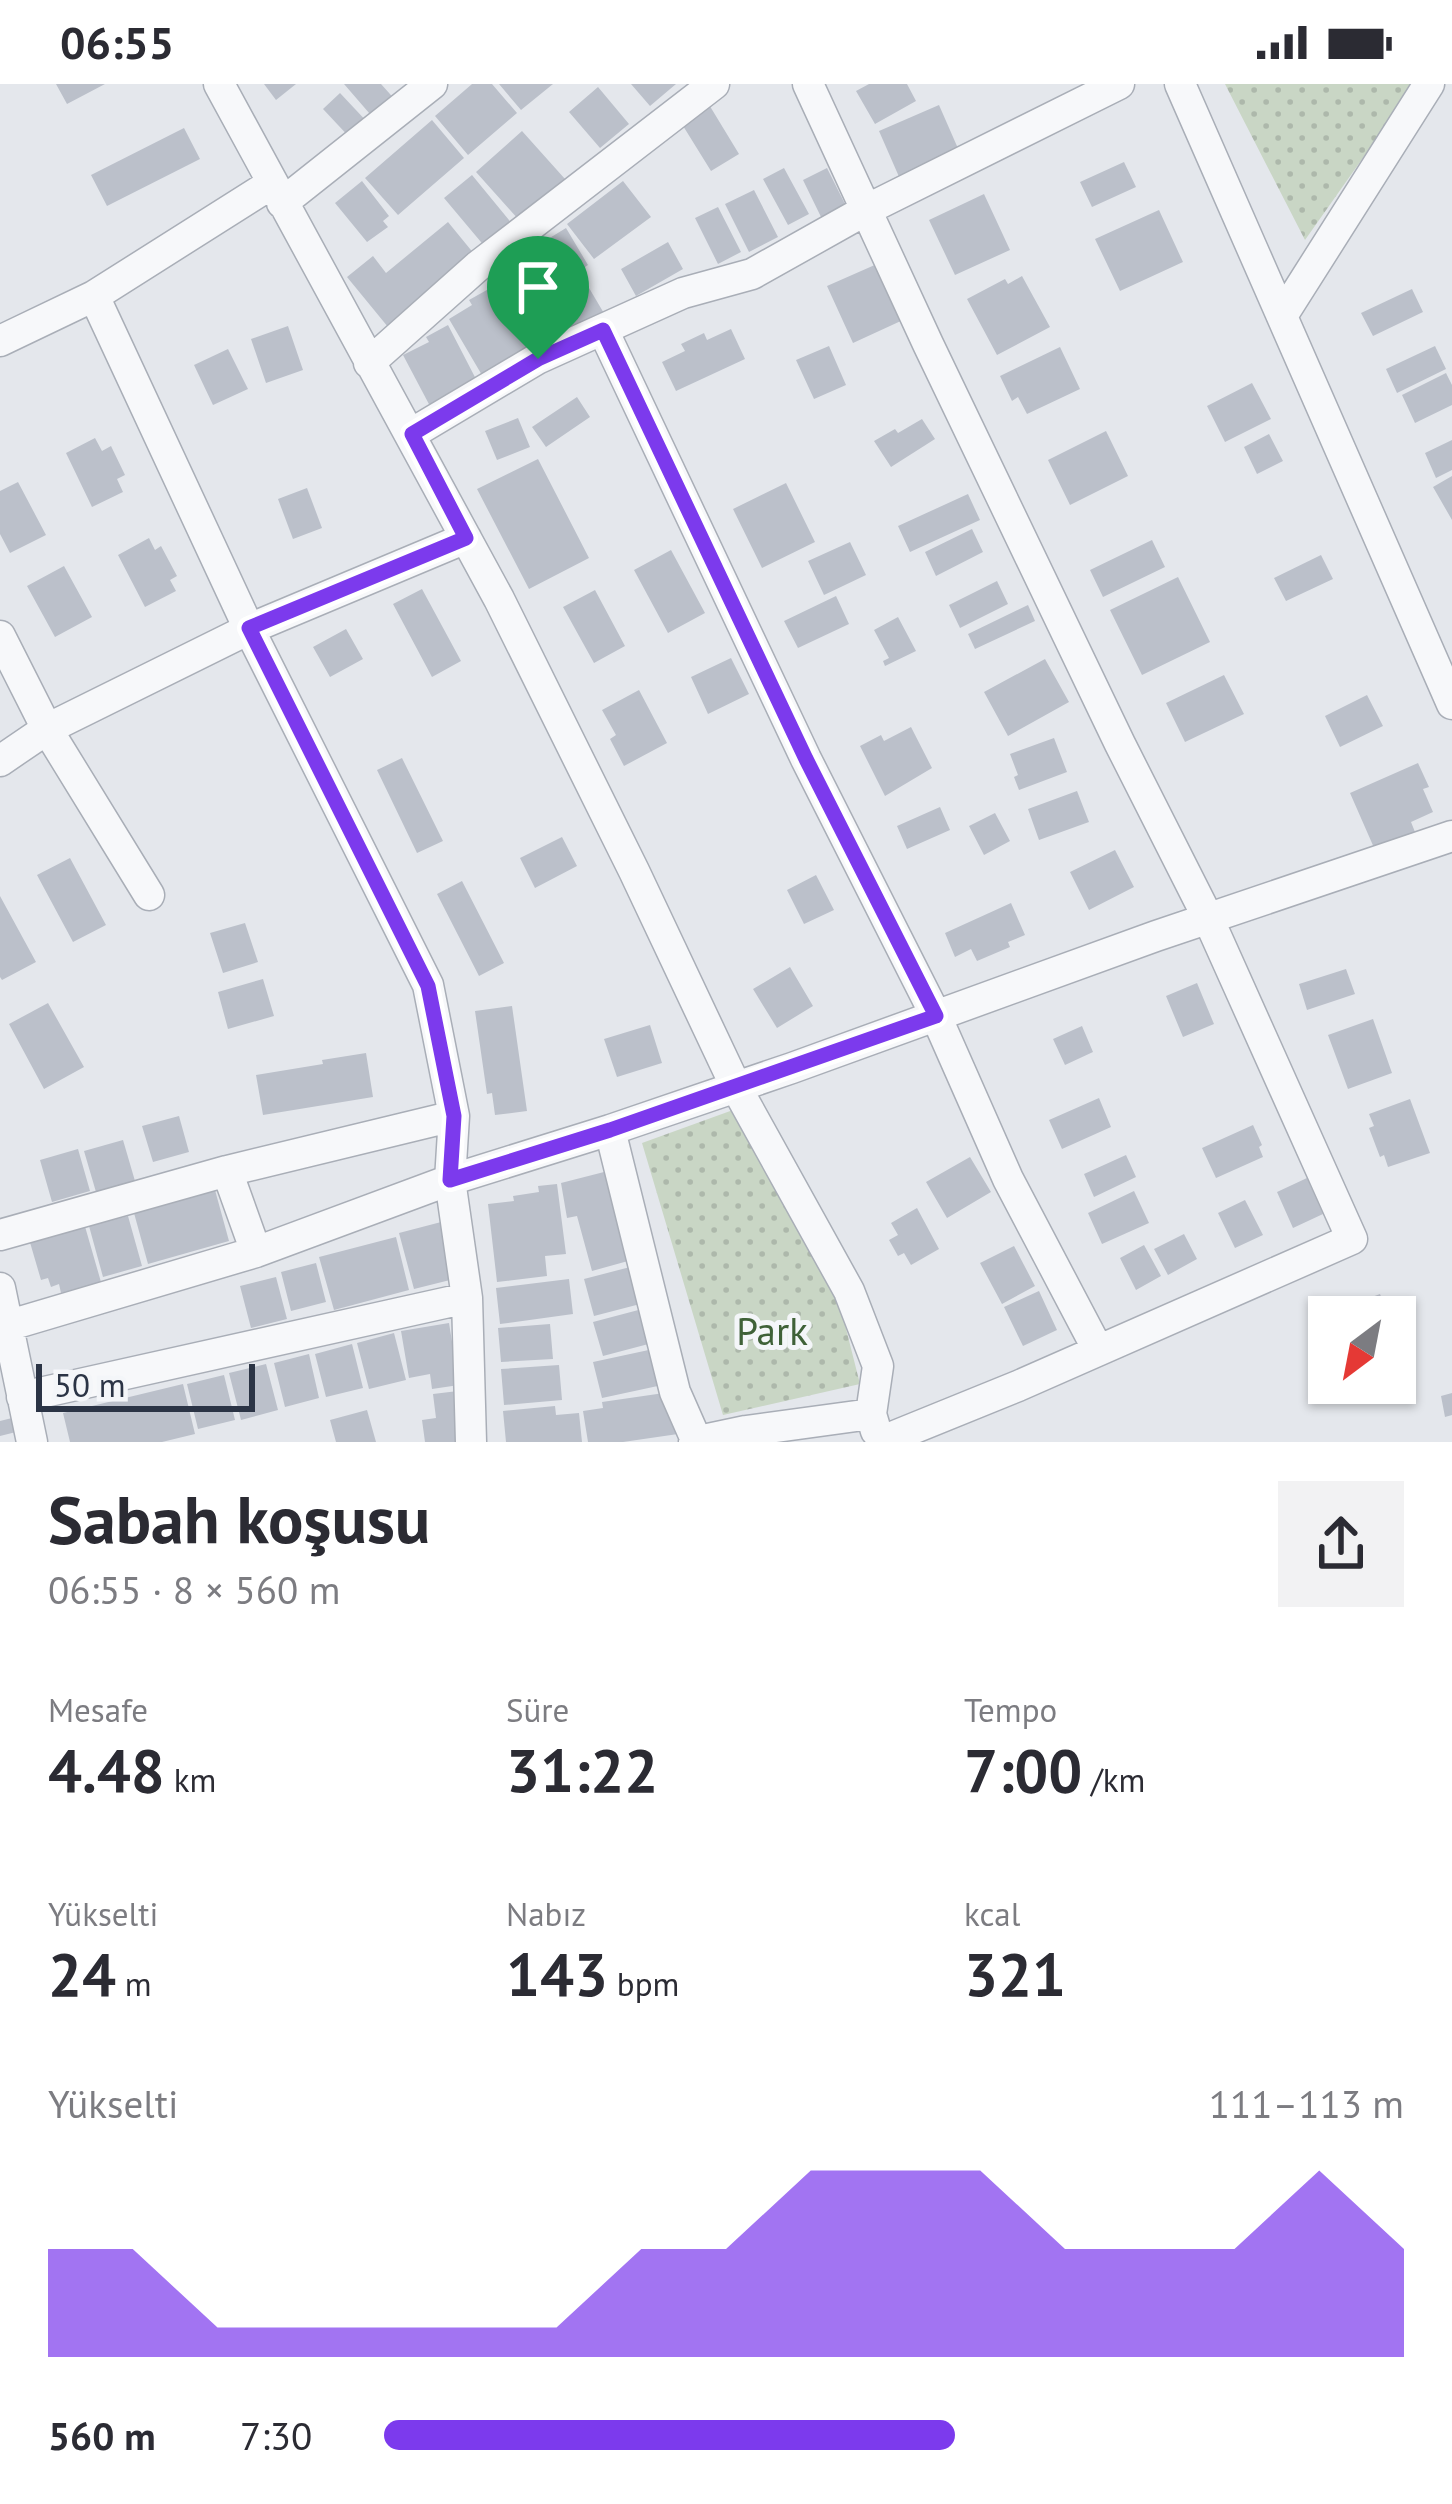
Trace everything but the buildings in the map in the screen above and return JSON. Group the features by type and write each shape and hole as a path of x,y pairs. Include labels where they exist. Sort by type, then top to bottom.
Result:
{"street":[{"path":"219,84 412,434 634,871 736,1087 849,1291 878,1366 877,1433"},
{"path":"0,341 94,296 276,193 432,84"},
{"path":"369,363 478,266 714,84"},
{"path":"610,1130 675,1392 696,1442 746,1431 877,1433 1098,1351 1352,1239 1208,918 1089,681 808,84"},
{"path":"412,434 538,359 683,292 752,274 866,210 1120,84"},
{"path":"1180,84 1452,704"},
{"path":"1282,316 1429,84"},
{"path":"94,296 249,628 428,986 454,1116 450,1180 466,1298 471,1442"},
{"path":"603,330 806,759 936,1016 1007,1179 1098,1351"},
{"path":"0,761 46,728 249,628 466,538"},
{"path":"0,636 46,728 148,895"},
{"path":"4,1327 256,1252 450,1180 736,1087 1452,836"},
{"path":"0,1235 227,1171 454,1116"},
{"path":"227,1171 256,1252"},
{"path":"0,1288 4,1327 32,1442"},
{"path":"22,1397 466,1298"}],"green space":[{"path":"1225,84 1415,84 1305,240"},
{"name":"Park","path":"733,1110 839,1301 860,1384 723,1415 642,1143"}],"route":[{"path":"603,330 806,759 936,1016 610,1130 450,1180 454,1116 428,986 249,628 466,538 412,434 538,359 603,330"}]}
